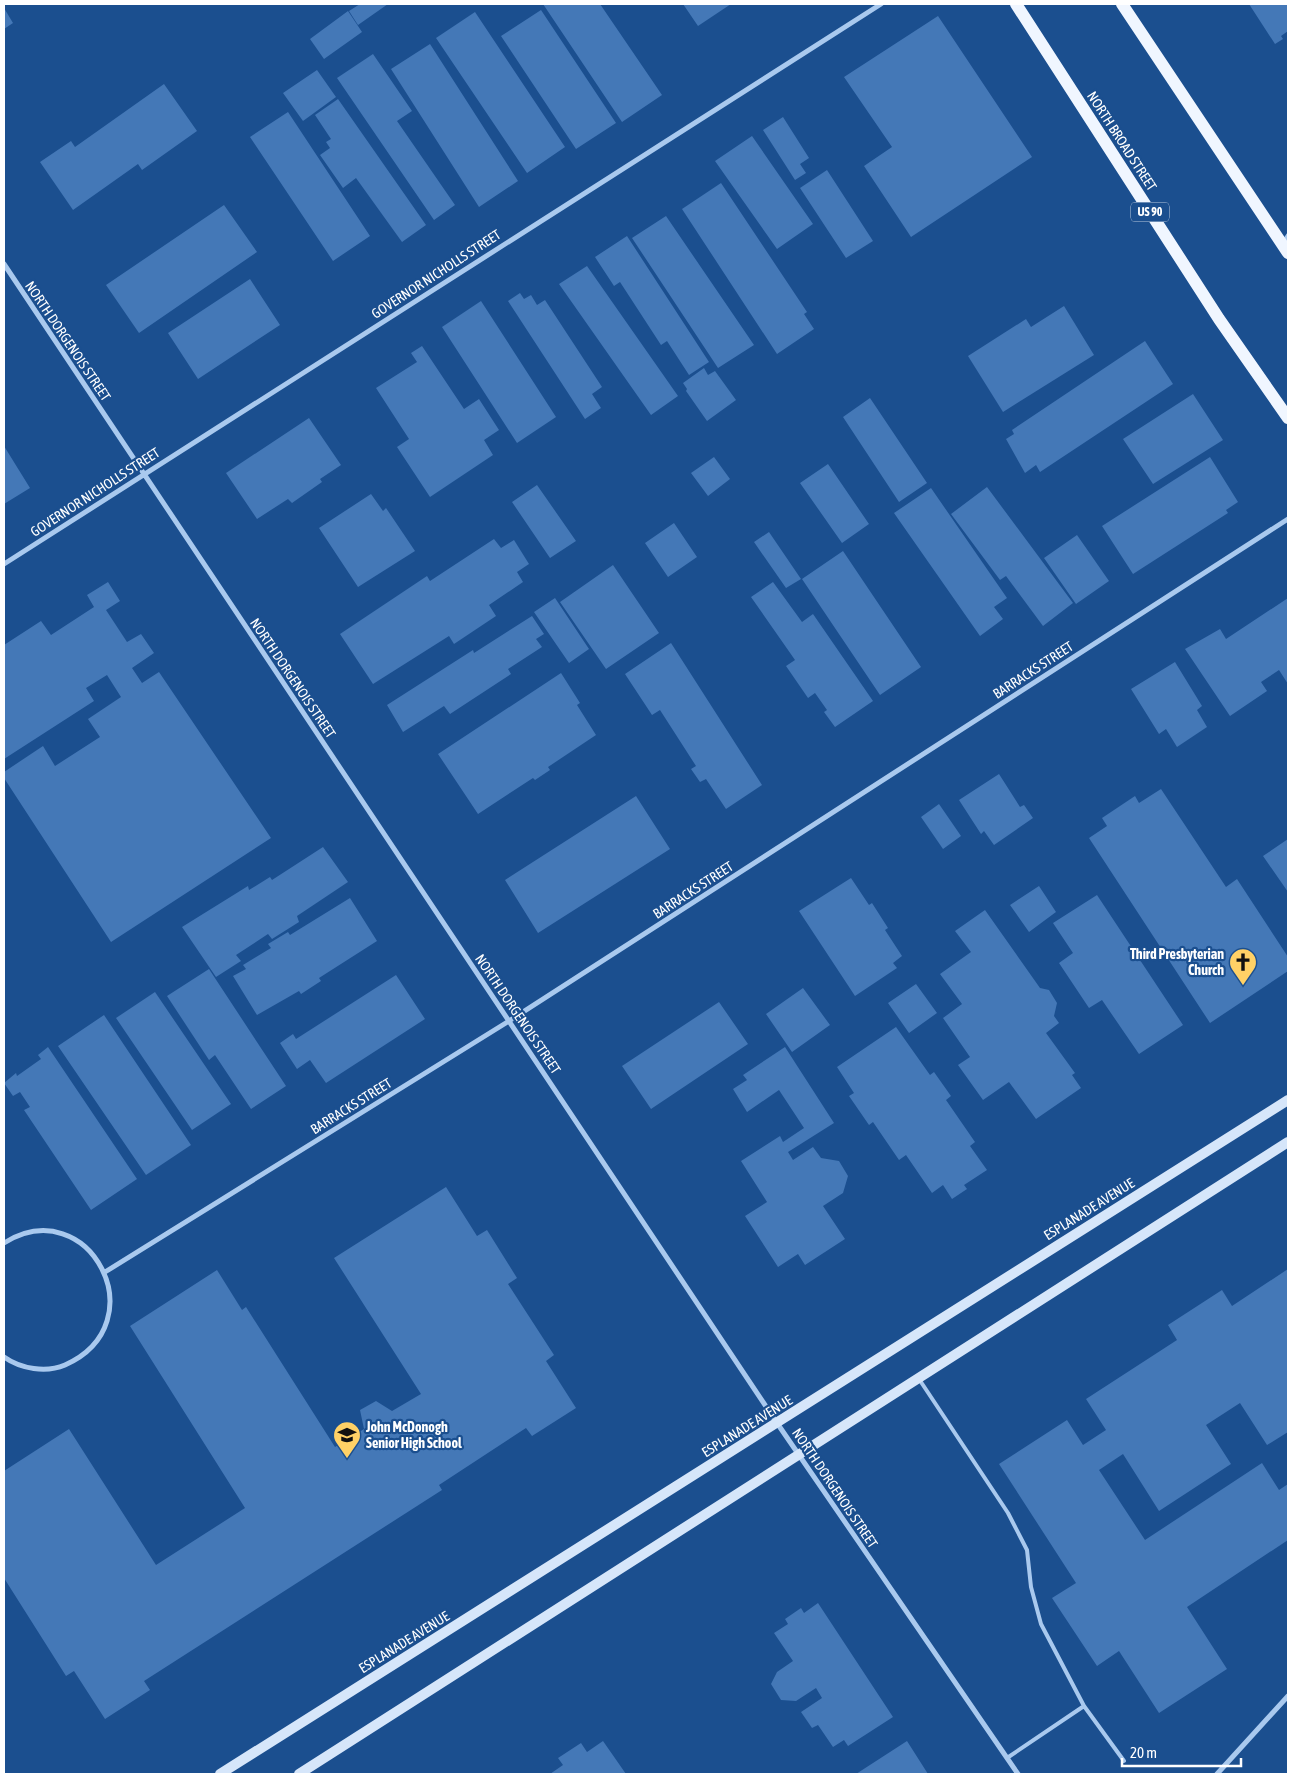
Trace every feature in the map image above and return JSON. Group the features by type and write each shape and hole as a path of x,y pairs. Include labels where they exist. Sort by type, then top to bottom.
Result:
{"main road":[{"name":"NORTH BROAD STREET","path":"1016,4 1219,318 1288,418"},
{"path":"1122,4 1286,244"}],"street":[{"name":"GOVERNOR NICHOLLS STREET","path":"4,564 881,4"},
{"name":"NORTH DORGENOIS STREET","path":"4,264 777,1423 1018,1774"},
{"name":"BARRACKS STREET","path":"105,1272 510,1021 1288,519"},
{"name":"ESPLANADE AVENUE","path":"220,1774 1288,1100"},
{"path":"299,1774 1288,1142"},
{"path":"4,1244 15,1236 35,1231 56,1232 77,1240 94,1253 105,1272 111,1295 108,1319 98,1340 81,1357 59,1367 36,1369 13,1363 4,1357"},
{"path":"1217,1774 1288,1696"}],"lane":[{"path":"918,1378 1008,1513 1027,1550 1031,1587 1041,1624 1084,1706 1124,1761"},
{"path":"1007,1758 1084,1706"}],"building":[{"path":"360,4 388,4 358,25 349,11"},
{"path":"543,4 600,4 662,95 622,122"},
{"path":"683,4 731,4 698,26"},
{"path":"1249,4 1288,4 1288,31 1281,36 1283,39 1275,44"},
{"path":"4,8 13,23 4,29"},
{"path":"541,10 616,123 576,149 501,36"},
{"path":"348,11 362,32 324,59 310,39"},
{"path":"475,12 565,147 527,173 436,38"},
{"path":"938,16 1032,157 911,237 864,166 892,147 844,77"},
{"path":"430,44 518,181 479,207 391,69"},
{"path":"373,54 412,111 397,121 455,205 434,220 337,78"},
{"path":"317,70 336,97 303,121 283,93"},
{"path":"164,84 197,131 142,170 138,164 73,210 40,162 71,141 75,147"},
{"path":"338,99 426,225 402,242 356,178 343,188 320,155 330,148 326,142 331,139 315,115"},
{"path":"288,112 370,236 333,261 250,137"},
{"path":"783,117 809,158 800,164 806,173 795,180 763,130"},
{"path":"752,136 813,224 777,249 715,161"},
{"path":"827,170 873,241 846,258 800,188"},
{"path":"721,183 807,312 804,314 814,329 777,354 682,209"},
{"path":"224,205 257,252 139,333 106,285"},
{"path":"666,216 754,345 718,368 632,238"},
{"path":"627,236 709,362 689,375 667,341 661,345 620,282 614,286 595,257"},
{"path":"587,266 678,396 651,415 559,284"},
{"path":"250,279 280,325 198,379 168,333"},
{"path":"520,293 524,299 531,295 537,305 545,300 602,387 592,394 601,408 585,419 508,301"},
{"path":"481,301 556,417 517,443 442,327"},
{"path":"1064,306 1094,355 1003,412 968,356 1026,319 1031,327"},
{"path":"1145,341 1173,384 1040,472 1036,465 1025,473 1006,439 1014,434 1012,430"},
{"path":"422,346 464,409 479,399 499,430 484,440 493,455 430,497 397,447 409,439 376,388 417,362 411,353"},
{"path":"704,368 708,375 715,371 736,400 707,421 686,391 687,389 683,383"},
{"path":"1193,394 1223,440 1153,484 1123,439"},
{"path":"870,398 927,483 899,502 843,417"},
{"path":"309,418 341,465 320,479 322,482 292,503 288,499 257,519 226,473"},
{"path":"4,446 30,488 4,504"},
{"path":"714,457 730,479 708,496 691,473"},
{"path":"1210,457 1238,502 1226,510 1228,513 1133,574 1102,526"},
{"path":"828,464 869,524 842,543 800,483"},
{"path":"537,485 576,541 550,558 512,502"},
{"path":"987,487 1073,603 1043,626 1006,576 1000,580 951,514"},
{"path":"931,488 1007,598 994,607 1003,619 980,636 894,513"},
{"path":"371,494 383,511 386,508 415,551 358,587 319,528"},
{"path":"674,523 697,557 668,577 645,543"},
{"path":"769,532 801,579 786,588 754,542"},
{"path":"1077,535 1109,581 1076,604 1044,558"},
{"path":"494,539 501,548 514,540 529,564 517,572 523,582 489,605 496,616 454,644 449,636 373,684 340,634 427,576 430,581"},
{"path":"843,551 921,667 880,695 802,579"},
{"path":"613,565 659,633 606,669 560,602"},
{"path":"108,582 120,601 106,610 127,642 141,634 154,653 132,668 142,683 159,672 271,838 111,942 4,778 4,772 43,746 55,766 100,737 88,719 121,697 107,675 86,688 94,701 4,759 4,645 41,621 51,635 94,607 87,595"},
{"path":"773,582 802,622 813,614 873,701 835,727 824,712 827,710 815,693 808,698 786,666 795,660 751,597"},
{"path":"555,598 589,649 569,663 534,612"},
{"path":"1288,598 1288,684 1279,670 1261,682 1267,691 1230,716 1185,649 1220,629 1226,639"},
{"path":"532,616 544,634 536,639 542,647 508,669 511,674 450,714 444,706 403,732 387,705 473,650 474,653"},
{"path":"671,643 762,785 726,809 706,779 700,782 691,769 696,766 660,710 652,715 625,674"},
{"path":"1175,662 1202,706 1197,710 1207,727 1177,747 1166,729 1159,734 1131,689"},
{"path":"561,673 580,703 577,705 596,735 548,767 550,770 535,780 533,778 478,814 438,754"},
{"path":"999,774 1020,807 1024,805 1033,818 994,845 984,831 981,834 959,800"},
{"path":"1161,789 1226,887 1237,879 1288,957 1288,971 1210,1023 1089,838 1107,826 1102,818 1135,796 1139,803"},
{"path":"636,796 670,849 538,933 505,880"},
{"path":"939,804 961,836 943,849 921,817"},
{"path":"1288,839 1288,892 1263,856"},
{"path":"323,847 348,882 297,916 299,922 272,939 268,934 236,955 241,961 216,977 182,927 248,886 249,890 270,877 272,880"},
{"path":"851,878 869,905 872,903 888,928 885,930 902,956 893,963 897,968 855,996 799,911"},
{"path":"1039,886 1056,912 1029,932 1010,905"},
{"path":"1097,895 1183,1025 1139,1054 1102,1000 1089,1008 1059,963 1073,953 1053,923"},
{"path":"350,898 377,941 319,978 321,981 301,994 299,991 257,1015 233,976 246,969 243,965 271,948 268,944 288,932 290,935"},
{"path":"985,910 1040,988 1049,990 1057,1003 1054,1016 1059,1023 1046,1033 1075,1073 1072,1075 1081,1088 1036,1119 1009,1082 983,1100 958,1065 970,1057 943,1018 962,1004 940,974 971,952 955,931"},
{"path":"209,969 286,1086 251,1109 215,1055 209,1060 167,996"},
{"path":"396,975 425,1019 326,1083 310,1060 297,1069 280,1043 293,1034 296,1039"},
{"path":"916,984 937,1013 909,1033 888,1003"},
{"path":"803,988 830,1025 792,1052 766,1014"},
{"path":"155,992 231,1104 192,1130 116,1018"},
{"path":"719,1002 748,1044 651,1109 622,1066"},
{"path":"104,1015 191,1145 146,1175 58,1046"},
{"path":"896,1027 930,1075 934,1072 951,1096 946,1100 975,1142 970,1146 987,1170 964,1185 967,1189 952,1199 943,1185 932,1193 906,1155 899,1160 873,1122 869,1125 849,1096 854,1093 837,1067"},
{"path":"48,1047 137,1179 91,1210 24,1110 30,1107 20,1092 13,1096 4,1083 16,1073 17,1076 41,1059 38,1055"},
{"path":"785,1047 834,1123 788,1152 793,1160 813,1147 821,1158 839,1161 848,1176 843,1193 823,1206 845,1239 805,1265 798,1254 778,1267 745,1216 767,1202 741,1161 780,1136 783,1142 804,1128 779,1090 747,1112 733,1089 747,1080 743,1075"},
{"name":"John McDonogh Senior High School","path":"446,1187 477,1236 487,1230 517,1278 508,1284 554,1355 546,1361 576,1408 532,1436 526,1428 439,1485 442,1490 144,1681 150,1690 105,1719 74,1671 66,1676 4,1578 4,1471 69,1429 156,1565 245,1508 130,1326 217,1270 242,1310 246,1307 335,1447 364,1429 360,1410 376,1401 392,1411 421,1394 334,1258"},
{"path":"1288,1269 1288,1432 1267,1445 1240,1403 1206,1425 1231,1464 1159,1511 1123,1454 1099,1470 1145,1540 1262,1463 1279,1490 1288,1484 1288,1540 1187,1607 1227,1669 1159,1713 1119,1651 1097,1666 1052,1598 1076,1583 999,1464 1067,1420 1083,1445 1106,1430 1086,1399 1177,1340 1168,1325 1222,1290 1232,1306"},
{"path":"818,1603 893,1717 848,1746 844,1740 833,1747 818,1725 812,1728 801,1712 822,1698 816,1688 796,1701 781,1700 771,1684 777,1672 793,1661 774,1633 788,1624 785,1619 801,1608 804,1613"},
{"path":"603,1741 626,1774 550,1774 563,1765 558,1758 581,1743 587,1752"},
{"path":"907,1741 928,1774 856,1774"}],"place":[{"name":"Third Presbyterian Church","path":"1243,986"},
{"name":"John McDonogh Senior High School","path":"347,1459"}]}
